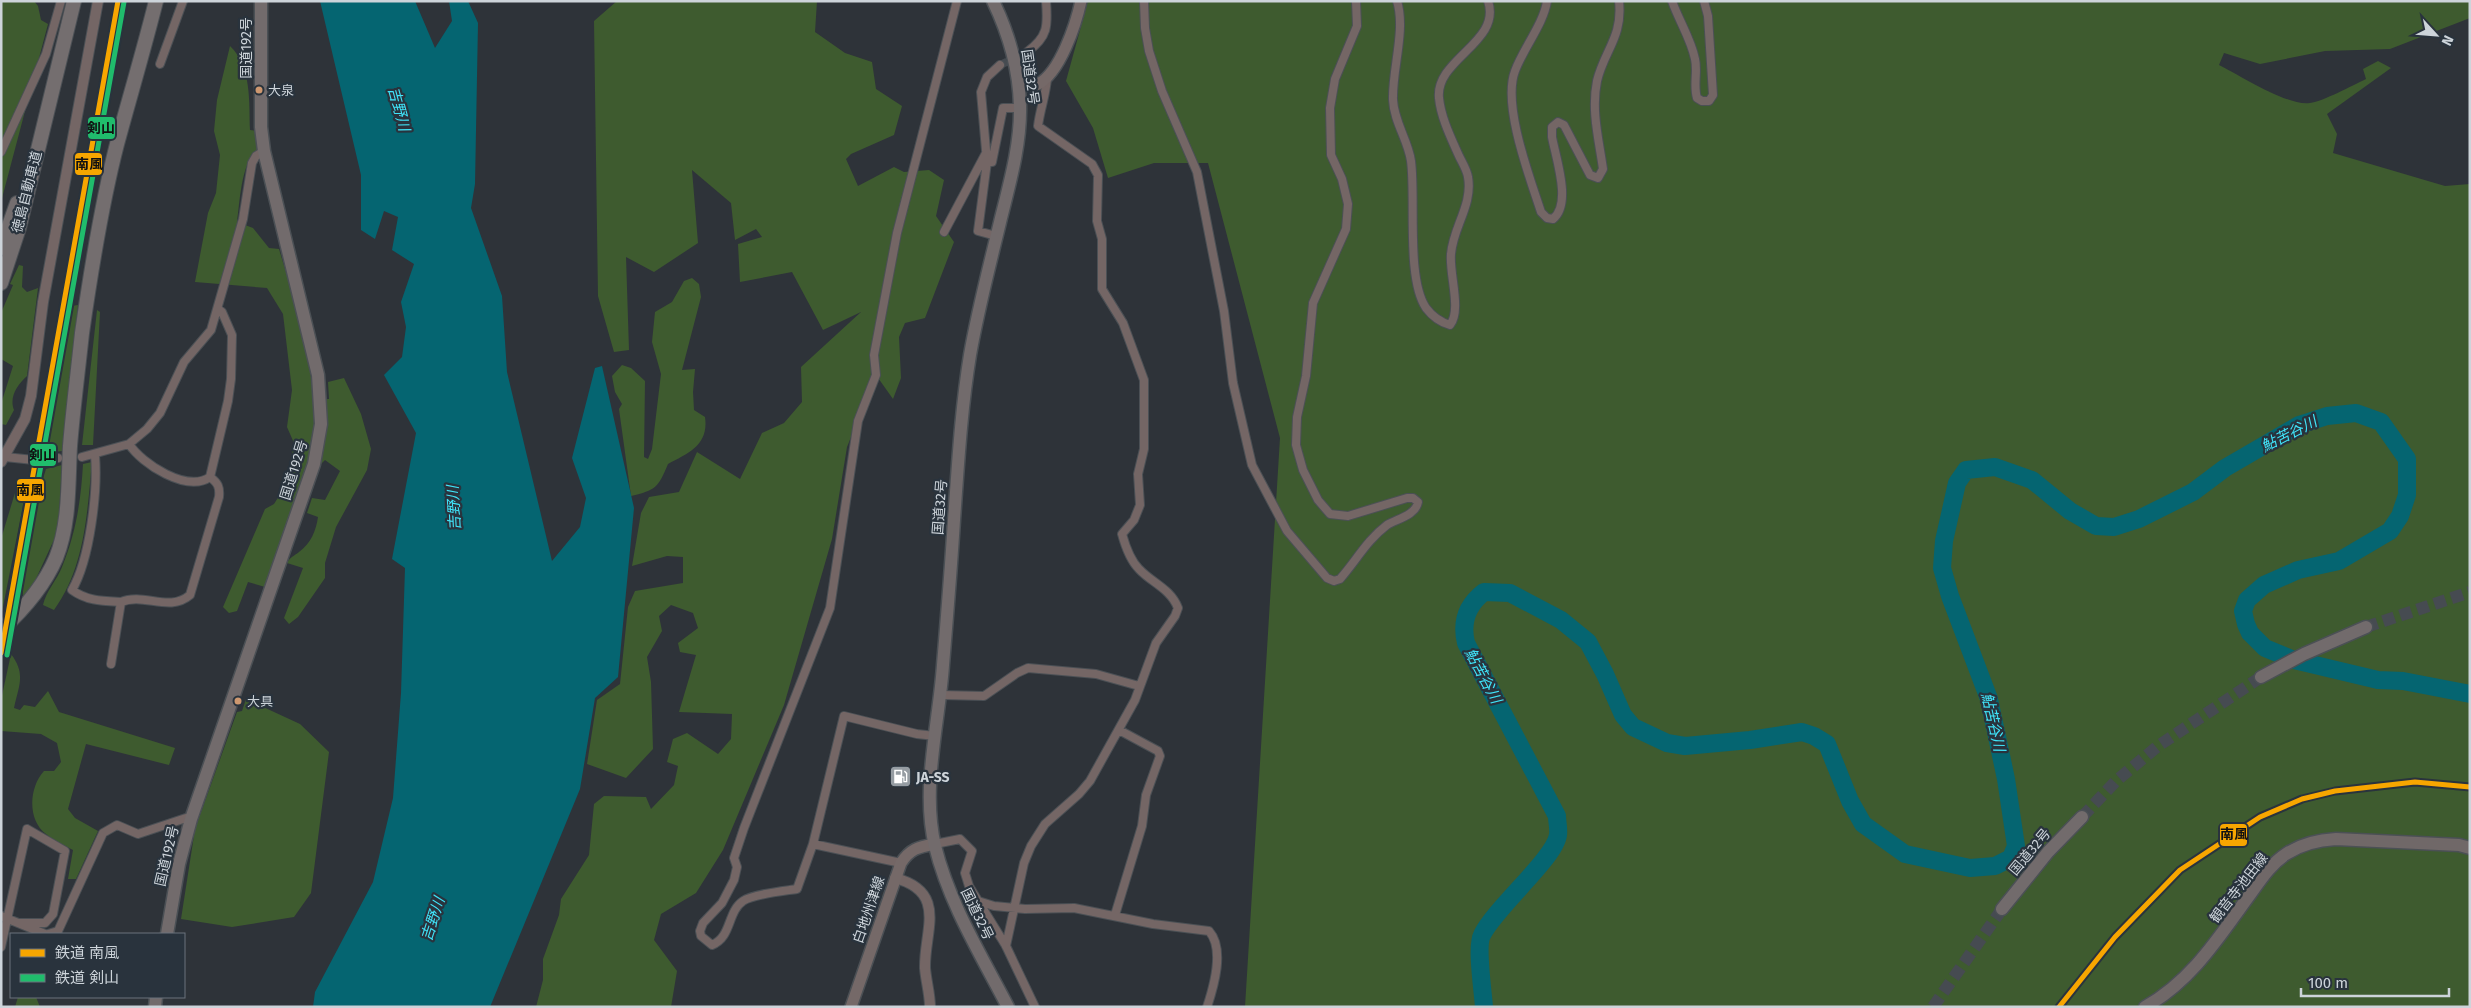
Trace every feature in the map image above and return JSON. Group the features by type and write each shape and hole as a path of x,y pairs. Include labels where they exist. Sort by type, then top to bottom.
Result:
{"highway":[{"name":"徳島自動車道","path":"1,282 19,228 74,1"},
{"path":"1,630 45,581 56,558 62,539 69,492 70,448 82,333 94,260 117,145 156,1"},
{"name":"国道192号","path":"167,933 179,864 191,819 314,464 322,424 318,375 264,151 260,127 261,1"},
{"name":"国道32号","path":"993,1 1002,19 1013,53 1020,108 1015,154 984,286 970,357 960,429 941,694 931,772 931,812 935,844 947,886 1008,1007"},
{"name":"徳島自動車道","path":"1,248 43,130"},
{"path":"2266,674 2322,645 2366,627"},
{"name":"国道32号","path":"2005,905 2068,830 2082,817"}],"main road":[{"path":"1018,86 1037,85 1047,78 1069,39 1081,1"},
{"name":"観音寺池田線","path":"2145,1007 2185,978 2215,943 2271,867 2285,855 2319,840 2336,839 2470,848"},
{"name":"白地州津線","path":"852,1007 900,863 916,847 935,844"}],"street":[{"path":"1,152 46,54 61,1"},
{"path":"58,458 3,460 25,419 31,396 43,302 98,1"},
{"path":"160,64 183,1"},
{"path":"935,736 917,734 844,716 813,844 797,889 744,900 736,908 724,937 712,945 701,936 700,931 703,923 722,903 734,880 737,867 734,858 744,828 830,608 858,421 876,375 874,355 897,233 957,1"},
{"path":"1027,52 1041,41 1044,35 1047,19 1046,1"},
{"path":"1144,1 1145,28 1149,51 1162,91 1197,172 1224,312 1233,384 1252,465 1287,531 1327,578 1334,581 1340,579 1375,535 1389,524 1414,510 1418,502 1413,498 1407,498 1348,516 1330,514 1318,500 1303,470 1296,445 1297,417 1306,376 1313,303 1346,229 1348,204 1342,178 1332,155 1330,108 1336,79 1358,26 1356,1"},
{"path":"1398,1 1399,26 1393,78 1393,99 1395,115 1411,158 1416,270 1425,307 1432,315 1450,325 1455,318 1456,311 1450,270 1451,251 1466,208 1468,176 1441,112 1439,87 1445,74 1480,35 1489,19 1488,1"},
{"path":"1547,1 1514,72 1511,93 1515,123 1541,212 1547,218 1553,219 1560,213 1563,201 1552,127 1558,122 1564,125 1590,175 1598,178 1603,169 1594,114 1597,80 1618,31 1620,1"},
{"path":"1672,1 1693,50 1696,62 1695,91 1697,98 1702,101 1709,101 1713,95 1708,16 1704,1"},
{"path":"996,236 978,231 987,162 981,92 987,77 1000,65"},
{"path":"1006,946 1024,863 1031,846 1045,824 1079,794 1090,781 1135,700 1156,643 1175,616 1178,608 1174,598 1138,569 1124,542 1122,534 1134,520 1140,505 1138,474 1144,449 1144,380 1123,323 1102,289 1102,239 1097,221 1098,176 1092,164 1038,126 1039,114 1046,97 1047,78"},
{"path":"987,162 992,162 1003,108 1020,108"},
{"path":"82,457 95,455 129,444 147,429 160,412 184,362 211,330 243,219 252,163 256,156 264,151"},
{"path":"944,232 981,159 986,154"},
{"path":"129,444 142,460 173,478 190,482 204,481 210,477 228,401 231,379 232,335 222,312 218,309"},
{"path":"95,455 96,471 86,555 81,574 72,590 82,597 93,600 121,602 130,598 169,604 183,601 190,595 219,497 220,489 217,482 210,477"},
{"path":"111,664 121,602"},
{"path":"941,694 984,696 1017,673 1028,668 1096,674 1139,686"},
{"path":"1115,915 1142,826 1146,795 1160,756 1158,751 1118,730"},
{"path":"50,933 58,931 103,833 117,825 138,834 186,818 191,819"},
{"path":"1,946 4,917 27,829 65,851 53,914 45,923 19,924"},
{"path":"935,844 960,840 968,845 972,851 965,873 969,886 1006,946 1035,1007"},
{"path":"813,844 900,863"},
{"path":"895,878 914,886 925,896 930,907 925,968 932,1004"},
{"path":"978,901 994,906 1014,908 1045,910 1074,908 1153,924 1209,932 1215,938 1217,960 1207,1007"},
{"path":"4,917 43,933"}],"green space":[{"path":"1,1 34,1 38,6 41,20 48,24 1,202"},
{"path":"617,1 817,1 815,32 845,53 872,62 876,89 902,106 894,135 851,154 846,159 858,186 894,167 904,172 929,170 944,180 936,216 954,242 925,318 905,323 899,337 901,378 893,399 876,375 847,447 832,539 784,705 723,850 696,893 661,914 654,940 677,971 671,1007 536,1007 543,980 543,959 559,915 561,899 589,855 594,804 604,796 646,797 651,809 674,785 678,766 667,762 673,739 687,733 718,754 731,739 732,714 679,712 696,655 680,652 678,643 698,628 693,613 671,605 659,616 662,631 647,657 651,682 653,749 626,778 587,764 597,700 620,684 628,607 635,591 683,583 683,557 667,556 632,566 641,513 649,497 679,492 697,452 740,479 762,433 784,423 802,402 801,367 861,312 823,330 792,272 740,282 738,244 762,237 756,229 735,240 731,203 692,170 698,243 654,272 626,257 629,350 614,352 598,296 594,21"},
{"path":"1088,1 2470,1 2470,18 2390,49 2325,51 2260,64 2224,53 2219,65 2277,95 2301,103 2310,103 2366,79 2363,69 2378,61 2391,68 2327,114 2337,134 2333,153 2445,186 2470,184 2470,1007 1245,1007 1280,438 1208,163 1154,163 1108,178 1093,128 1066,81"},
{"path":"230,46 237,54 246,74 250,130 258,131 260,148 254,153 245,171 237,222 253,228 269,248 279,249 301,322 315,399 329,399 328,382 344,378 361,414 371,449 367,470 336,527 325,563 325,578 298,617 289,624 284,618 303,568 287,563 307,545 316,527 318,517 307,513 312,498 325,500 340,471 325,460 301,484 265,587 248,582 237,611 229,613 223,607 265,509 274,504 286,485 294,443 287,427 292,390 283,314 267,288 195,282 208,213 216,193 220,155 214,131 217,100"},
{"path":"19,265 23,266 22,287 27,292 38,288 27,376 20,383 13,396 14,410 6,425 1,424 1,404 13,366 1,359 1,313 13,285 10,284"},
{"path":"692,278 699,284 701,297 682,370 695,369 694,410 705,417 704,435 690,452 668,464 662,478 655,487 646,492 631,496 619,409 622,404 615,392 612,376 622,365 631,368 645,381 644,457 648,459 652,449 661,374 652,342 655,312 672,302 684,281"},
{"path":"78,305 62,451 46,453 71,306"},
{"path":"97,310 100,312 93,445 82,445"},
{"path":"92,462 83,539 72,576 54,610 43,605 62,567 71,542 81,490 83,464"},
{"path":"62,465 58,531 34,583 23,597 22,584 42,482 46,469"},
{"path":"28,480 1,617 1,539 18,483"},
{"path":"11,654 16,661 20,674 14,708 20,710 24,705 35,707 48,691 59,712 175,748 169,765 86,744 68,809 75,818 98,831 76,879 68,879 73,850 46,834 40,828 33,812 33,794 39,778 44,771 54,771 61,762 57,743 41,734 1,731 1,700"},
{"path":"246,699 300,724 329,752 311,893 294,917 232,927 181,919 195,829 237,712 242,711"},
{"path":"18,998 36,998 40,1007 15,1007"}],"water":[{"name":"吉野川","path":"320,1 415,1 435,48 452,21 449,1 468,1 478,23 475,184 471,208 502,296 507,372 552,561 580,527 586,498 572,458 595,368 602,366 634,508 618,677 595,698 580,789 490,1007 313,1007 315,992 373,882 393,798 401,693 405,568 392,559 416,433 384,375 402,357 406,327 401,302 414,264 392,250 398,217 384,211 375,239 361,230 361,175"}],"waterway":[{"name":"鮎苦谷川","path":"1484,1007 1480,959 1482,935 1499,911 1547,857 1558,835 1557,816 1466,643 1464,628 1467,614 1473,602 1484,592 1510,593 1561,620 1588,642 1623,715 1633,727 1667,743 1685,746 1750,740 1802,732 1814,736 1827,744 1850,801 1863,824 1905,854 1970,868 1995,866 2011,858 2016,846 2006,779 1989,699 1950,596 1942,568 1944,541 1957,483 1966,470 1995,467 2032,480 2070,511 2096,526 2114,527 2139,519 2193,492 2225,468 2299,425 2327,416 2356,413 2381,422 2407,459 2407,495 2400,516 2390,531 2339,561 2298,570 2264,585 2247,600 2243,611 2246,624 2250,633 2265,648 2294,660 2378,680 2403,681 2470,694"}],"tunnel":[{"path":"1000,65 1027,52"},
{"path":"2366,627 2470,592"},
{"path":"2082,817 2116,781 2158,746 2261,677"},
{"path":"1933,1007 2002,909"}],"rail line":[{"name":"南風","path":"1,653 118,1"},
{"name":"剣山","path":"7,655 124,2"},
{"name":"南風","path":"2059,1007 2115,937 2180,870 2260,817 2302,799 2335,791 2415,782 2470,787"}],"place":[{"name":"大泉","path":"259,90"},
{"name":"大具","path":"238,701"},
{"name":"JA-SS","path":"900,777"}]}
